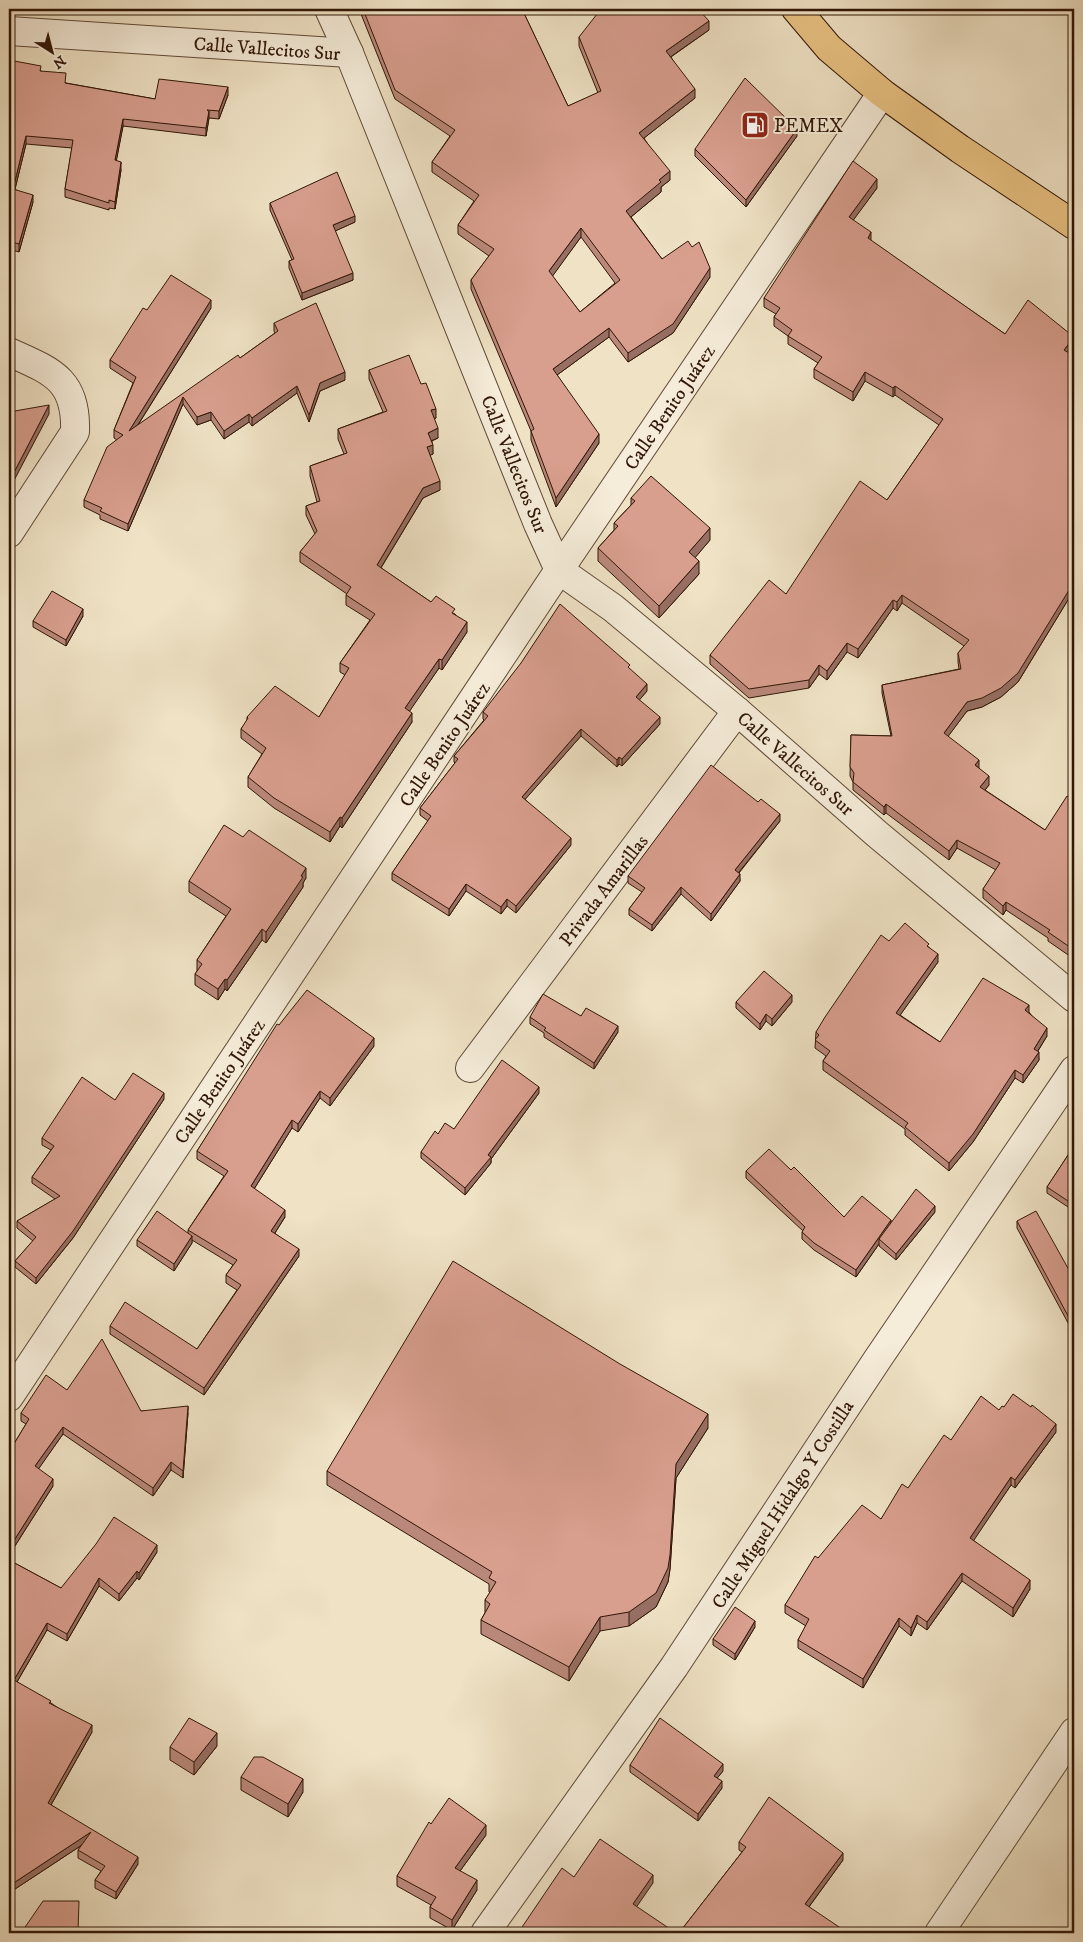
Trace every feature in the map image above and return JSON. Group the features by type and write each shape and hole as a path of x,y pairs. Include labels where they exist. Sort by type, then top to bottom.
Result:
{"main road":[{"path":"796,9 829,48 882,93 960,149 1074,226"}],"street":[{"path":"329,9 349,53"},
{"name":"Calle Vallecitos Sur","path":"9,31 349,53 538,524 559,570 613,608 737,712 876,834 1074,998"},
{"name":"Calle Benito Juárez","path":"9,1397 559,570 882,93"},
{"path":"9,352 50,371 62,381 70,394 76,414 75,432 9,533"},
{"name":"Privada Amarillas","path":"470,1068 737,712"},
{"name":"Calle Miguel Hidalgo Y Costilla","path":"485,1933 674,1667 877,1360 1074,1070"},
{"path":"939,1933 1074,1732"}],"building":[{"path":"363,9 522,9 568,106 601,91 579,37 601,9 698,9 709,21 666,51 695,89 639,133 670,171 659,180 661,182 626,211 662,259 688,241 692,247 699,242 710,268 673,324 628,353 609,328 553,369 599,434 556,498 531,431 534,429 471,280 494,249 458,225 479,195 432,162 455,130 395,90","holes":["581,228 620,280 580,312 549,271"]},
{"path":"9,60 41,66 40,71 66,73 65,83 155,99 159,79 228,87 219,111 207,110 209,111 206,128 123,119 115,160 121,162 115,202 109,200 109,203 65,189 73,140 26,136 13,189 33,195 19,244 9,241"},
{"path":"745,78 797,129 746,200 695,149"},
{"path":"853,161 877,179 849,217 871,232 868,238 1005,334 1028,300 1074,337 1064,350 1074,356 1074,582 1018,673 1001,688 982,698 967,702 944,733 979,760 975,765 989,776 980,787 1045,830 1067,796 1074,801 1074,950 1048,932 1050,930 1006,902 1003,906 983,889 1000,863 957,840 949,851 886,804 884,807 853,782 854,773 850,767 851,735 892,736 882,685 961,669 958,653 969,640 902,595 897,602 893,600 858,649 847,643 827,671 819,665 809,680 749,689 710,655 769,580 786,594 860,481 887,500 943,419 895,386 893,388 865,372 853,392 814,369 822,357 788,336 792,330 774,317 780,308 764,298"},
{"path":"337,172 355,216 333,225 353,273 302,293 289,261 294,259 270,203"},
{"path":"171,275 211,300 129,431 238,355 240,358 278,331 274,323 316,303 345,372 320,383 309,415 297,386 252,418 249,414 224,431 211,412 197,417 183,397 128,524 100,511 102,508 84,500 107,447 123,435 114,430 136,377 110,360 143,308 147,310"},
{"path":"409,355 421,384 426,383 436,409 431,410 438,428 428,433 433,445 427,447 440,481 423,488 377,565 431,602 436,596 455,609 452,613 467,622 442,660 439,659 405,708 412,713 342,818 340,817 330,832 274,798 248,777 266,748 241,729 247,717 275,686 319,717 349,668 340,663 375,614 346,595 351,587 300,552 317,531 306,506 320,501 310,466 347,453 338,429 387,411 369,370"},
{"path":"49,405 9,482 9,412"},
{"path":"651,476 710,528 689,552 699,561 659,606 598,548 618,526 614,523 635,501 631,498"},
{"path":"52,591 83,609 66,640 33,621"},
{"path":"560,604 630,665 628,667 647,684 636,697 660,717 622,759 619,757 617,760 581,729 522,797 571,838 516,906 507,899 501,907 466,884 449,909 392,873 431,816 420,808 458,759 454,756 488,716 483,712 521,663"},
{"path":"711,765 758,802 761,799 780,814 735,870 740,874 711,914 681,887 652,925 629,909 645,888 628,876"},
{"path":"224,825 243,837 249,830 306,868 301,876 303,877 266,932 262,929 227,980 225,979 218,989 195,974 202,964 197,960 231,909 189,881"},
{"path":"905,923 929,944 927,946 938,954 896,1013 940,1042 983,978 1029,1005 1025,1010 1047,1028 1034,1049 1039,1052 1023,1075 1015,1070 973,1134 949,1163 905,1127 908,1123 823,1061 830,1051 815,1040 819,1035 816,1032 825,1017 881,935 889,941"},
{"path":"764,971 792,995 772,1019 766,1014 760,1024 736,1002"},
{"path":"307,990 374,1038 330,1098 320,1091 298,1124 292,1120 251,1186 285,1210 271,1231 299,1249 204,1388 110,1326 125,1302 197,1349 241,1285 226,1275 237,1260 188,1230 228,1171 197,1151 277,1024 279,1025"},
{"path":"543,994 581,1016 586,1008 618,1026 594,1063 544,1030 546,1028 530,1017"},
{"path":"502,1060 539,1087 488,1155 491,1157 465,1188 421,1152 435,1131 438,1134 445,1123 454,1129"},
{"path":"133,1073 164,1093 73,1231 36,1278 15,1261 36,1237 17,1221 60,1196 32,1177 54,1146 42,1138 82,1077 115,1100"},
{"path":"1074,1146 1074,1205 1047,1187"},
{"path":"769,1149 791,1170 794,1167 844,1217 862,1196 891,1220 856,1270 814,1243 802,1232 805,1227 746,1171"},
{"path":"916,1189 935,1206 896,1254 879,1239"},
{"path":"157,1211 192,1236 174,1264 137,1240"},
{"path":"1036,1211 1074,1279 1074,1327 1017,1221"},
{"path":"453,1261 620,1364 708,1414 676,1464 668,1568 656,1593 629,1612 600,1617 569,1667 481,1620 490,1604 485,1600 496,1582 489,1578 492,1572 327,1471"},
{"path":"102,1339 141,1411 188,1406 183,1471 171,1462 153,1488 63,1427 35,1466 53,1479 13,1542 9,1539 9,1452 29,1419 21,1413 46,1375 67,1390"},
{"path":"1013,1394 1031,1407 1032,1405 1056,1424 1015,1480 1011,1477 970,1538 1030,1580 1013,1608 962,1573 927,1622 917,1615 911,1628 899,1618 863,1679 798,1640 809,1619 785,1605 815,1556 818,1558 862,1505 881,1519 902,1484 908,1488 944,1435 951,1440 981,1396 999,1410 1002,1406 1004,1407"},
{"path":"114,1517 157,1545 139,1573 137,1571 119,1594 99,1578 67,1634 47,1623 14,1680 51,1701 49,1703 92,1725 48,1803 138,1857 116,1892 95,1880 105,1866 78,1850 91,1832 9,1886 9,1560 61,1588 96,1544"},
{"path":"735,1607 755,1621 735,1654 713,1639"},
{"path":"189,1718 217,1733 194,1762 170,1747"},
{"path":"660,1718 723,1764 714,1776 722,1781 698,1814 630,1765"},
{"path":"254,1757 263,1757 303,1779 288,1804 241,1777"},
{"path":"769,1797 843,1853 805,1904 848,1933 679,1933 746,1847 739,1842"},
{"path":"449,1798 486,1825 455,1868 477,1880 452,1920 430,1907 436,1897 397,1876 429,1822 431,1824"},
{"path":"600,1839 653,1875 633,1904 676,1933 518,1933 562,1868 574,1877"},
{"path":"43,1901 79,1901 78,1932 89,1933 21,1933"}],"place":[{"name":"PEMEX","path":"755,125"}]}
